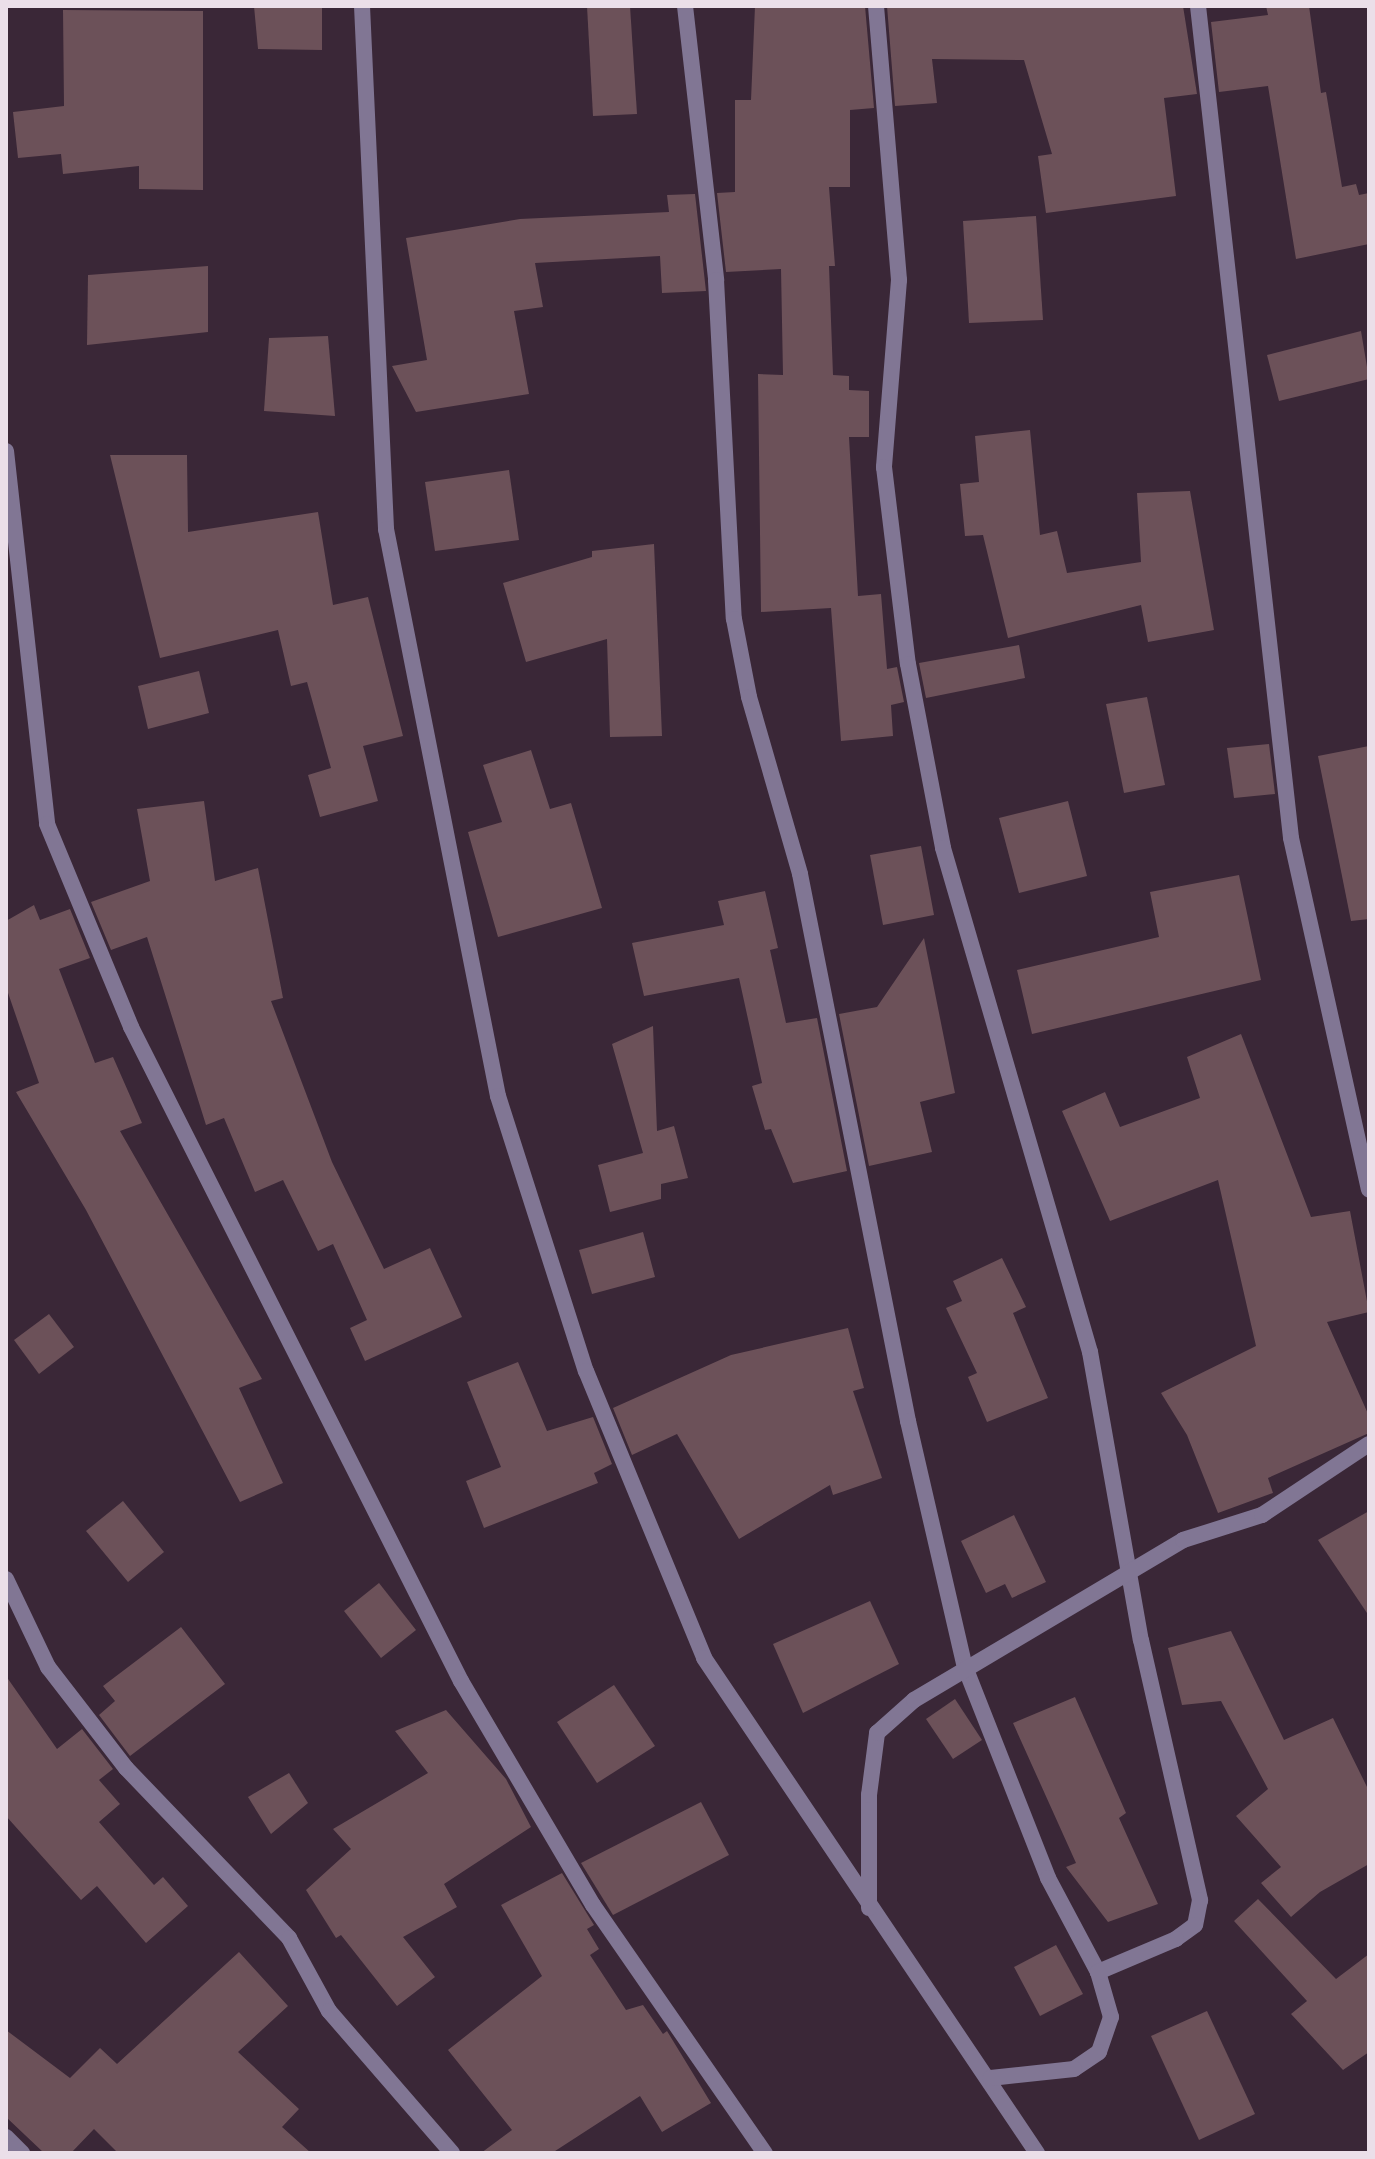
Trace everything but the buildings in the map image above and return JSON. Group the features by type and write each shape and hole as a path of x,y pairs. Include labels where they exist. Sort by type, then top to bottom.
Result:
{"street":[{"path":"362,6 386,529 498,1096 586,1371 704,1658 869,1908 990,2078 1037,2153"},
{"path":"685,6 716,280 734,619 749,697 800,874 908,1421 965,1667 1048,1878 1098,1972 1111,2017 1099,2052 1074,2069 990,2078"},
{"path":"876,6 899,280 884,467 908,664 943,848 1090,1352 1129,1571 1200,1900 1195,1925 1176,1939 1098,1972"},
{"path":"1198,6 1291,838 1369,1189"},
{"path":"6,451 47,824 131,1027 461,1681 593,1905 765,2153"},
{"path":"869,1908 869,1795 877,1733 914,1700 965,1667 1183,1540 1262,1515 1369,1444"},
{"path":"6,1579 48,1667 126,1768 289,1938 329,2011 452,2153"},
{"path":"6,2137 22,2153"}]}
